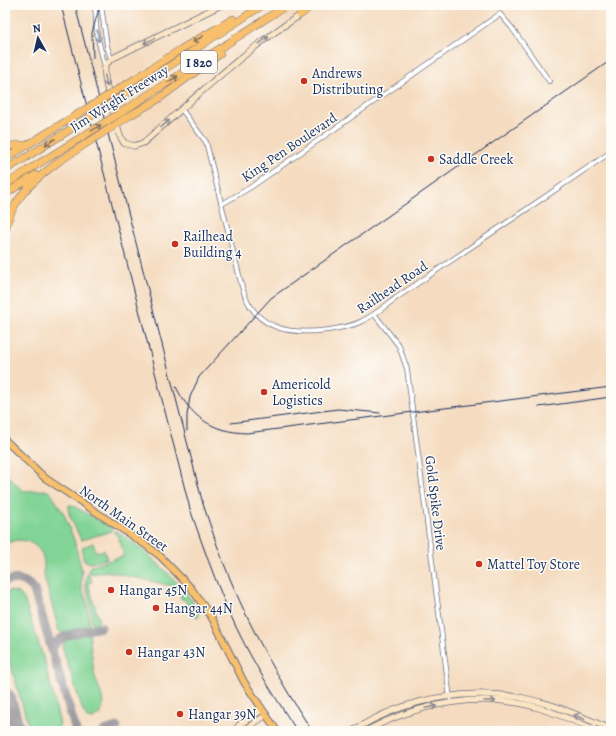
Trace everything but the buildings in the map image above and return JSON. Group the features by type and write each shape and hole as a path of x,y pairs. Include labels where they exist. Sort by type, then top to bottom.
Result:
{"highway":[{"name":"Jim Wright Freeway","path":"5,185 128,108 287,5"},
{"path":"300,15 312,5"},
{"name":"Jim Wright Freeway","path":"5,170 131,91 260,7"},
{"path":"5,160 213,30 260,7"},
{"path":"5,194 25,185 58,162 174,88 270,16"},
{"path":"5,146 28,145"},
{"path":"5,231 13,206 25,185"}],"main road":[{"path":"221,5 111,59 105,67 107,85 120,136 124,143 134,146 143,143 232,66 300,15 316,5"},
{"name":"North Main Street","path":"5,439 45,478 147,546 160,556 185,580 212,618 244,682 277,731"},
{"path":"353,731 380,717 404,707 425,701 489,695 515,697 541,702 599,731"},
{"path":"366,731 403,713 451,699"},
{"path":"235,731 239,725 264,713"},
{"path":"243,731 264,713"},
{"path":"563,714 611,729"}],"street":[{"path":"105,67 97,35 95,7 102,6 107,46 111,59"},
{"name":"King Pen Boulevard","path":"222,204 377,100 500,14 549,81"},
{"name":"Railhead Road","path":"182,110 206,142 243,292 256,314 266,322 274,327 300,333 347,327 375,315 396,298 611,152"},
{"name":"Gold Spike Drive","path":"375,315 399,346 407,369 451,699"}],"green space":[{"path":"5,473 23,491 45,490 50,492 64,514 74,540 82,571 81,587 87,602 90,627 67,634 59,631 43,572 43,556 34,545 27,541 12,541 5,545"},
{"path":"69,505 72,505 112,528 112,531 81,540 69,514"},
{"path":"115,530 139,547 171,576 199,610 199,616 196,617 184,599 181,599 180,593 173,586 106,571 94,574 89,572 88,569 91,566 124,556 118,535 114,533"},
{"path":"93,543 96,552 104,550 107,559 90,563 84,560 82,553 83,547"},
{"path":"87,574 90,576 92,582 88,583 99,620 96,625 92,623 90,602 85,585"},
{"path":"10,591 19,593 24,599 45,663 59,720 60,725 56,731 30,731 5,646 5,592"},
{"path":"89,633 94,673 104,703 100,714 93,719 87,718 83,711 62,646 67,639"}],"taxiway":[{"path":"5,581 21,580 31,586 34,590 76,731"},
{"path":"52,650 55,644 65,636 101,627"},
{"path":"104,731 117,727"}],"runway":[{"path":"5,699 14,731"}],"railway":[{"path":"61,5 190,509 229,612 257,667 297,731"},
{"path":"75,5 203,504 223,562 258,639 289,695 312,731"},
{"path":"93,58 92,33 100,5"},
{"path":"187,431 187,415 190,397 199,377 271,298 611,60"},
{"path":"176,387 188,407 204,421 223,430 247,433 611,387"},
{"path":"539,407 611,397"},
{"path":"231,423 338,409 380,413"}],"place":[{"name":"Andrews Distributing","path":"304,81"},
{"name":"Saddle Creek","path":"431,159"},
{"name":"Railhead Building 4","path":"175,244"},
{"name":"Americold Logistics","path":"264,392"},
{"name":"Mattel Toy Store","path":"479,564"},
{"name":"Hangar 45N","path":"111,590"},
{"name":"Hangar 44N","path":"156,608"},
{"name":"Hangar 43N","path":"129,652"},
{"name":"Hangar 39N","path":"180,714"}]}
